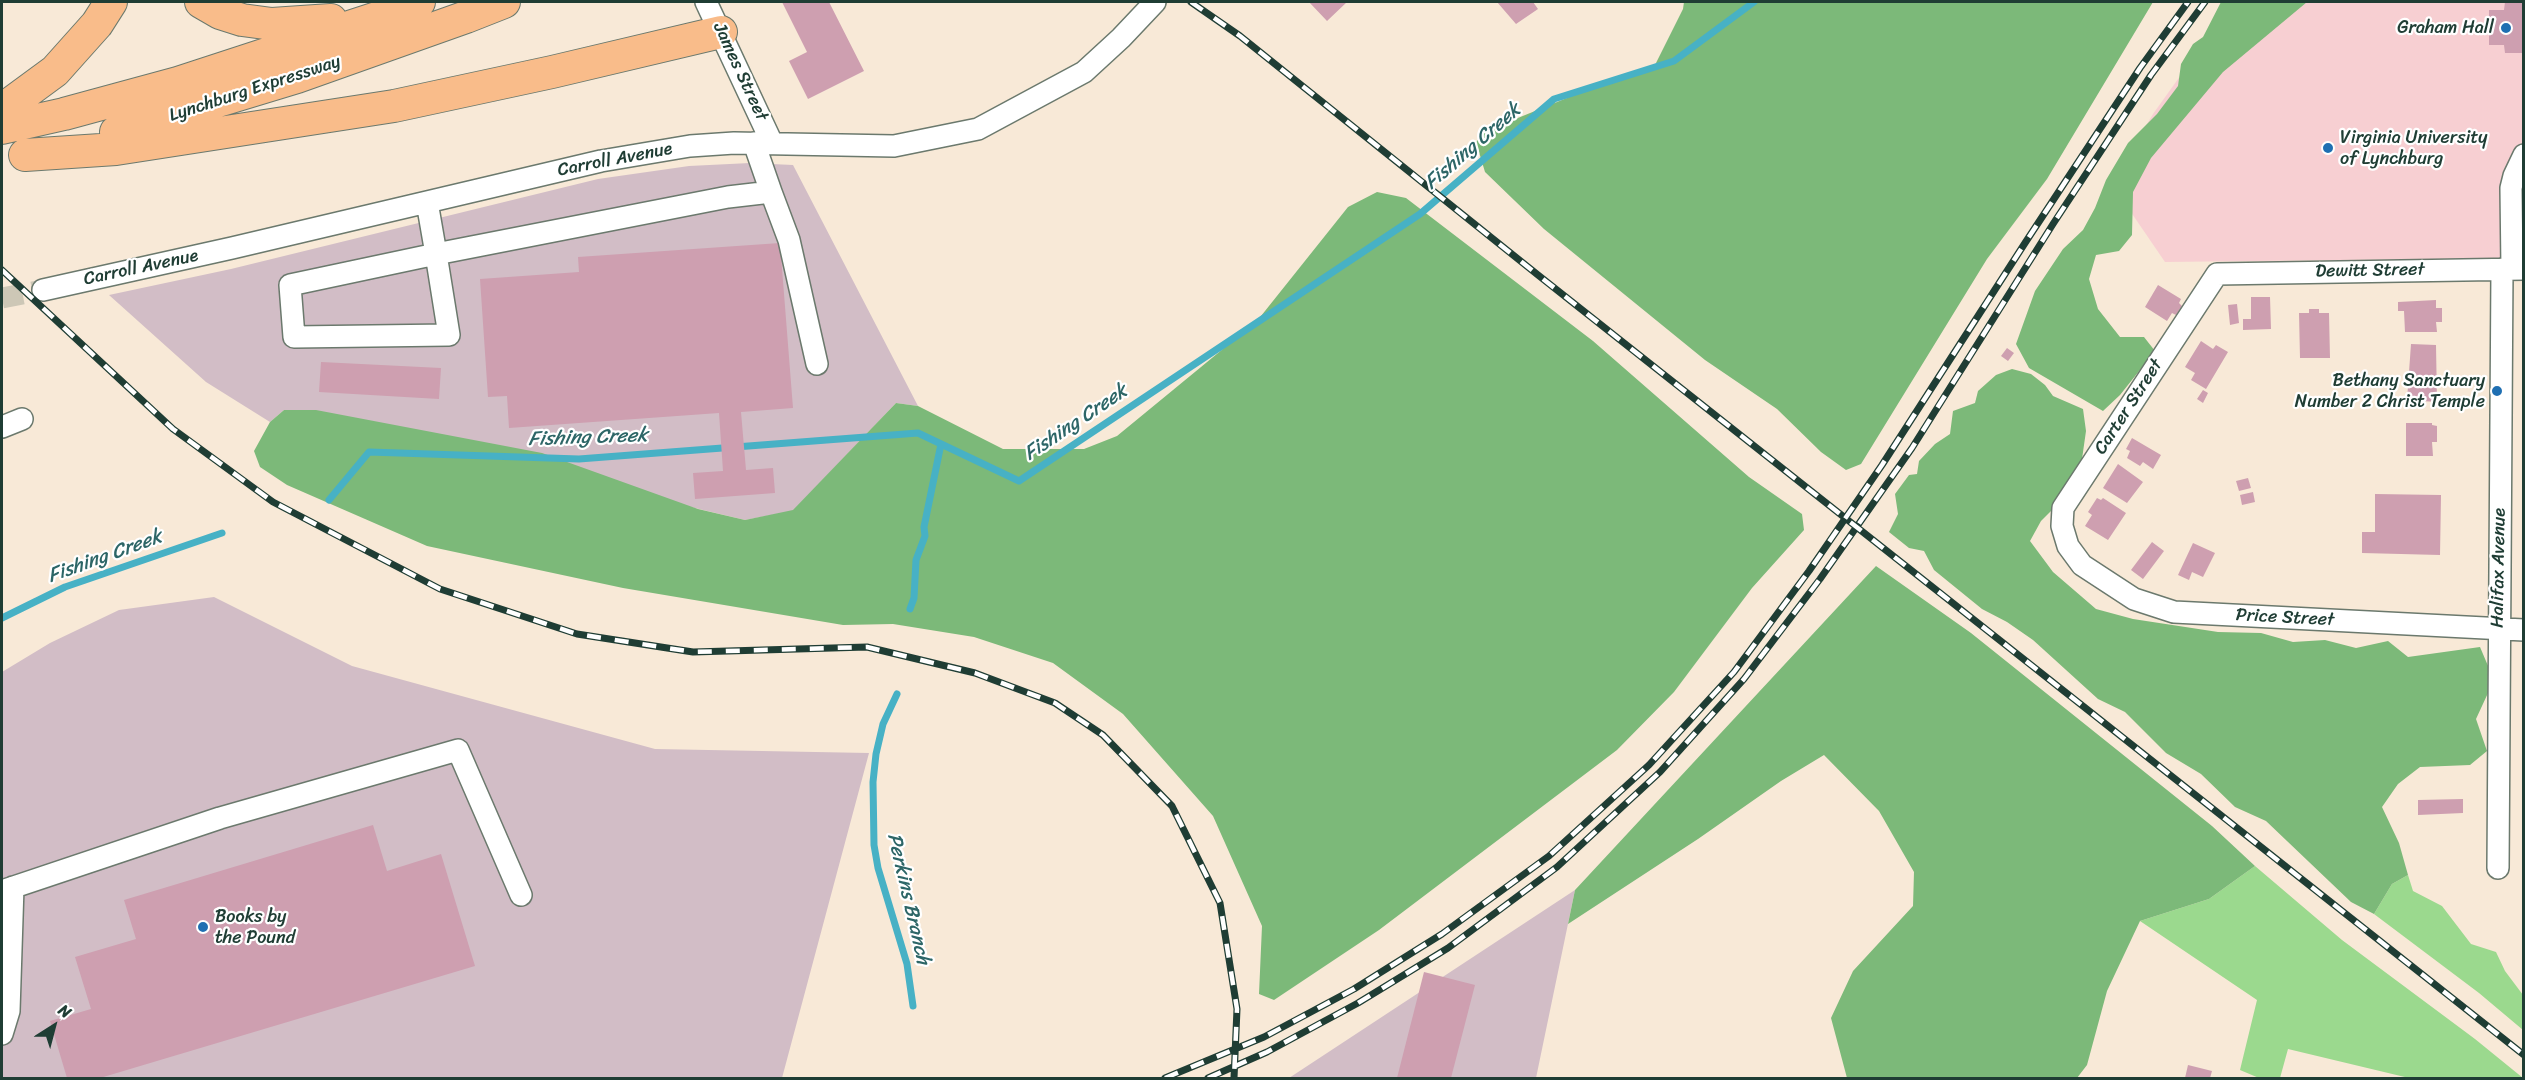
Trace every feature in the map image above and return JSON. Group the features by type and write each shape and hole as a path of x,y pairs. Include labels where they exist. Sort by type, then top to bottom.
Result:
{"highway":[{"path":"2,110 62,63 97,24 111,2"},
{"path":"201,2 220,13 242,20 272,24 377,18"},
{"name":"Lynchburg Expressway","path":"2,128 64,114 178,82 377,18 419,2"},
{"name":"Lynchburg Expressway","path":"13,157 135,127 297,77 504,2"},
{"path":"13,157 116,149 394,106 721,32"}],"street":[{"name":"James Street","path":"706,2 721,32 763,143 771,192 789,240 817,364"},
{"name":"Carroll Avenue","path":"43,290 601,161 690,146 763,143 852,147 894,146 978,129 1084,72 1155,2"},
{"name":"Halifax Avenue","path":"2498,868 2499,630 2512,269 2511,188 2523,155"},
{"path":"427,202 436,254 449,335 294,338 290,285 436,254 728,197 771,192"},
{"name":"Dewitt Street","path":"2217,274 2512,269"},
{"name":"Carter Street","path":"2068,546 2062,526 2063,508 2217,274"},
{"path":"2,428 22,419"},
{"name":"Price Street","path":"2068,546 2082,565 2110,585 2134,599 2174,612 2523,630"},
{"path":"2,1034 9,1011 7,889 220,818 458,750 520,895"}],"shaded area":[{"name":"Virginia University of Lynchburg","path":"2233,2 2523,2 2523,258 2165,262 2111,183 2153,114"},
{"path":"750,163 793,165 918,406 896,403 793,511 745,520 284,410 270,422 206,382 109,295 231,269 598,179 689,166"},
{"path":"214,597 352,666 655,749 869,753 782,1078 2,1078 2,672 50,643 119,610"},
{"path":"1575,890 1536,1078 1289,1078"}],"green space":[{"path":"1684,2 2153,2 2047,179 1987,259 1861,464 1846,470 1821,452 1777,409 1705,360 1544,229 1485,172 1476,142 1486,131 1611,80 1654,67 1683,9"},
{"path":"2221,2 2307,2 2223,72 2151,158 2133,192 2132,235 2119,251 2096,255 2089,279 2098,309 2120,337 2144,337 2155,351 2120,395 2103,411 2029,368 2016,344 2035,291 2063,249 2083,230 2106,180 2128,143 2157,114 2178,86 2181,64 2193,44 2203,37"},
{"path":"1377,192 1406,198 1593,341 1749,477 1802,514 1804,530 1752,588 1674,692 1617,750 1379,930 1274,1000 1259,994 1262,926 1213,816 1123,714 1053,663 974,637 893,624 843,625 623,588 427,546 287,485 260,467 254,451 270,422 284,410 316,410 542,453 698,509 745,520 793,510 896,403 918,406 1003,449 1084,449 1117,436 1257,321 1348,207"},
{"path":"2012,369 2031,374 2045,385 2053,396 2083,409 2086,431 2081,466 2062,500 2041,521 2030,541 2053,572 2096,609 2133,619 2218,632 2261,633 2293,642 2325,640 2356,648 2388,641 2408,657 2480,647 2494,680 2476,719 2487,751 2470,765 2420,767 2398,784 2382,807 2399,843 2408,875 2392,884 2374,914 2351,902 2266,821 2235,807 2201,774 2166,753 2125,712 2098,699 2033,640 2007,622 1982,609 1934,570 1924,551 1909,548 1889,532 1898,514 1895,494 1909,475 1917,474 1919,461 1935,444 1950,434 1953,411 1975,403 1978,391 1996,375"},
{"path":"1876,566 1971,633 2212,826 2255,866 2209,899 2140,921 2107,991 2087,1065 2077,1078 1847,1078 1831,1018 1853,971 1913,906 1914,872 1879,811 1824,755 1781,781 1698,839 1568,924 1575,890"},
{"path":"2255,866 2342,940 2475,1039 2523,1078 2409,1078 2288,1049 2280,1078 2259,1078 2240,1070 2257,1000 2140,921 2209,899"},
{"path":"2408,875 2413,891 2442,906 2471,944 2496,952 2505,971 2523,995 2523,1030 2479,993 2374,914 2392,884"}],"building":[{"path":"782,2 829,2 864,71 808,99 789,61 807,52"},
{"path":"1309,2 1347,2 1327,21"},
{"path":"1497,2 1533,2 1538,9 1516,24"},
{"name":"Graham Hall","path":"2505,2 2524,2 2524,53 2505,53 2504,45 2489,45 2489,10 2504,10"},
{"path":"2516,201 2524,201 2524,252 2517,253"},
{"path":"780,243 793,408 741,412 746,470 773,468 775,493 695,499 693,473 723,471 719,413 509,428 507,396 488,397 480,279 579,272 578,257"},
{"path":"2158,285 2181,299 2179,303 2182,306 2176,315 2172,313 2167,321 2145,307"},
{"path":"2251,297 2270,297 2271,329 2243,330 2243,319 2251,319"},
{"path":"2436,300 2436,308 2442,308 2442,322 2436,322 2437,332 2405,332 2404,311 2398,311 2398,302"},
{"path":"2237,304 2239,323 2230,325 2228,305"},
{"path":"2309,309 2319,309 2319,313 2329,313 2330,358 2300,358 2299,313 2309,313"},
{"path":"2201,341 2213,349 2216,345 2228,352 2206,389 2191,380 2195,373 2185,367"},
{"path":"2411,344 2436,345 2437,402 2407,400"},
{"path":"2007,348 2014,353 2008,361 2001,356"},
{"path":"321,362 441,368 439,399 319,392"},
{"path":"2203,390 2208,393 2203,403 2197,399"},
{"path":"2406,423 2432,423 2437,426 2437,442 2432,442 2433,456 2406,456"},
{"path":"2132,438 2161,455 2153,469 2143,462 2140,466 2127,458 2130,451 2126,449"},
{"path":"2118,464 2143,482 2127,503 2103,488"},
{"path":"2248,478 2251,488 2239,491 2236,481"},
{"path":"2253,492 2255,502 2242,505 2240,495"},
{"path":"2375,494 2441,495 2440,555 2362,553 2362,532 2375,532"},
{"path":"2097,498 2101,500 2103,498 2126,513 2108,540 2085,526 2092,515 2088,512"},
{"path":"2152,542 2164,551 2143,579 2131,570"},
{"path":"2193,543 2215,553 2203,577 2192,572 2189,580 2178,575"},
{"path":"2463,799 2463,813 2418,815 2418,800"},
{"path":"373,825 387,871 441,854 475,966 100,1078 67,1078 50,1021 91,1009 75,957 136,939 124,900"},
{"path":"1424,972 1475,985 1451,1078 1397,1078"},
{"path":"2188,1065 2212,1071 2210,1078 2185,1078"}],"waterway":[{"name":"Fishing Creek","path":"329,500 369,452 579,459 918,433 1019,481 1420,214 1554,99 1674,61 1754,2"},
{"name":"Perkins Branch","path":"910,609 914,598 916,560 925,536 924,527 941,444"},
{"name":"Fishing Creek","path":"2,618 65,587 222,533"},
{"name":"Perkins Branch","path":"897,694 883,724 876,754 873,782 874,845 878,868 907,964 913,1006"}],"tunnel":[{"path":"2,298 43,290"}],"railway":[{"path":"1191,2 1240,36 1538,275 2524,1055"},
{"path":"1165,1078 1264,1037 1354,989 1442,934 1549,856 1649,765 1734,672 1809,571 1882,465 2140,68 2188,2"},
{"path":"1208,1078 1267,1052 1358,1003 1448,948 1557,867 1660,772 1744,679 1820,579 1912,448 2053,224 2151,75 2205,2"},
{"path":"2,270 173,429 273,502 440,589 577,634 693,652 867,647 975,673 1055,703 1103,735 1172,806 1220,903 1237,1009 1234,1078"}],"place":[{"name":"Graham Hall","path":"2506,28"},
{"name":"Virginia University of Lynchburg","path":"2328,148"},
{"name":"Bethany Sanctuary Number 2 Christ Temple","path":"2497,391"},
{"name":"Books by the Pound","path":"203,927"}]}
